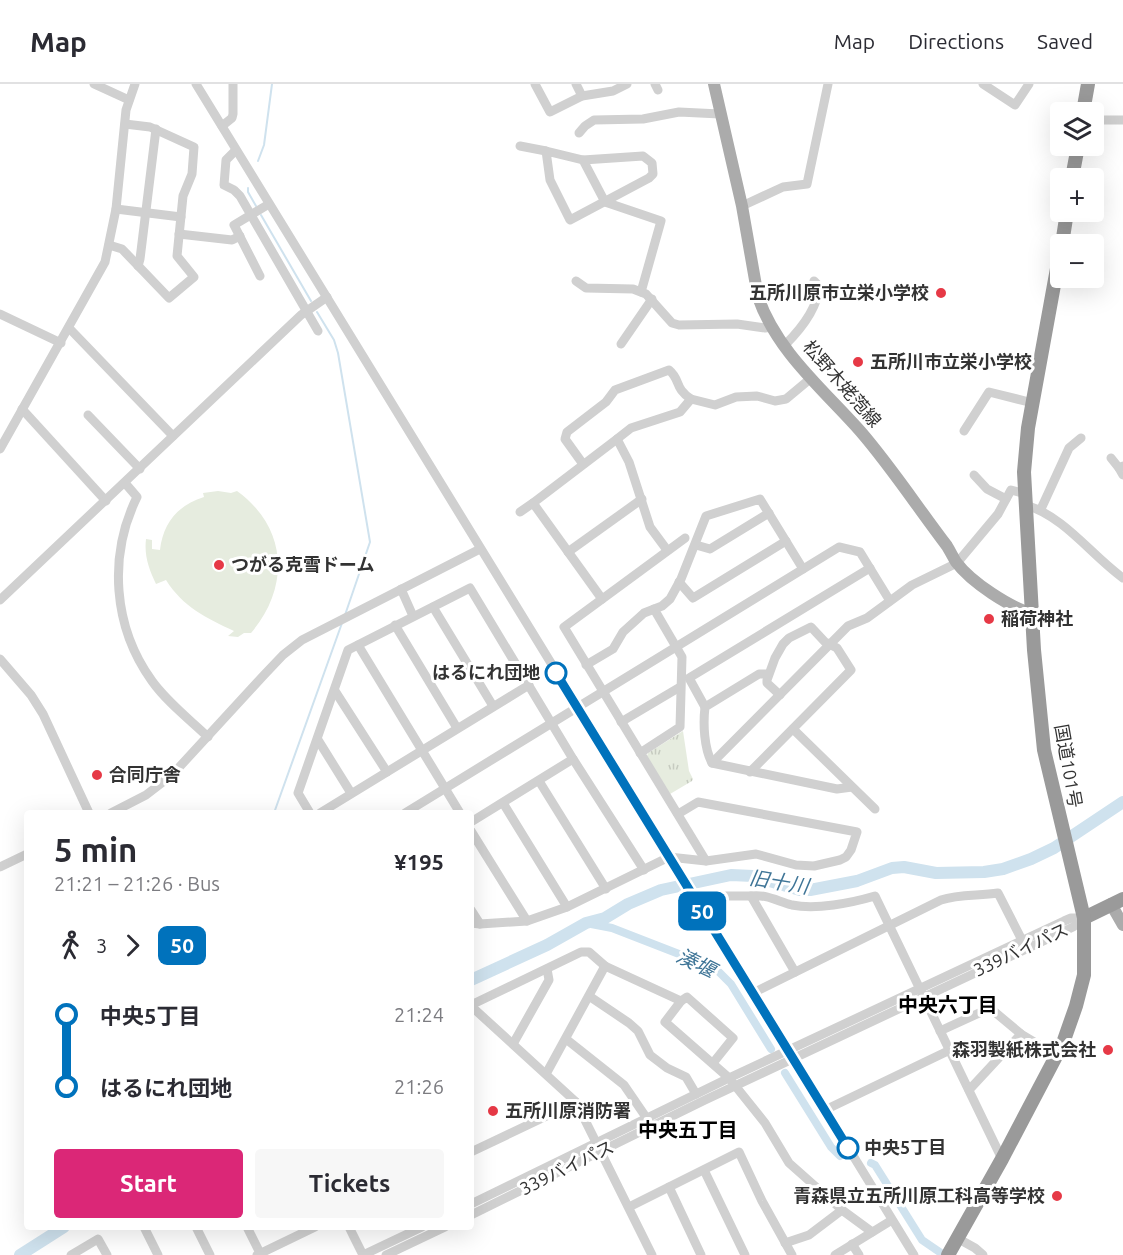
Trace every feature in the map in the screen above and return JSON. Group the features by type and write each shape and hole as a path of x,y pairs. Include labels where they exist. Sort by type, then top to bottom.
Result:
{"highway":[{"path":"1085,102 1088,84"},
{"name":"国道101号","path":"949,1253 1002,1159 1056,1055 1076,1006 1083,975 1084,918 1044,750 1034,650 1034,614 1024,472 1028,428 1054,288"},
{"path":"1084,918 1117,902"}],"main road":[{"name":"松野木姥萢線","path":"714,84 742,206 762,311 810,379 861,432 947,546 957,563 985,589 1025,612 1034,614"},
{"path":"1117,902 1123,925"}],"street":[{"path":"94,84 129,100"},
{"path":"1,444 100,273 110,245 116,209 124,124 135,84"},
{"path":"196,84 914,1255"},
{"path":"222,126 232,118 233,84"},
{"path":"535,84 550,112 582,96 621,86"},
{"path":"576,84 582,96"},
{"path":"742,206 783,187 807,184 828,84"},
{"path":"983,84 1015,105 1029,84"},
{"path":"579,133 594,120 643,119 679,112 720,114"},
{"path":"1104,120 1123,120"},
{"path":"110,245 122,249 171,298 194,275 177,258 183,195 192,174 194,147 156,129 124,124"},
{"path":"138,266 156,129"},
{"path":"520,146 546,151 583,160 643,156 652,163 653,174 570,220 550,180 546,151"},
{"path":"236,150 226,160 223,183 237,192 318,331"},
{"path":"583,160 605,202 661,221 641,292"},
{"path":"260,276 234,224 269,204"},
{"path":"116,209 181,217"},
{"path":"180,234 232,240 240,236"},
{"path":"576,281 586,288 633,289 641,292 652,299 672,323 679,325 737,324 772,327"},
{"path":"785,345 800,330 818,299 819,285 814,281"},
{"path":"0,600 306,310 327,297"},
{"path":"621,344 652,299"},
{"path":"0,314 61,343"},
{"path":"69,328 172,436"},
{"path":"583,464 565,439 567,432 606,402 615,390 667,370 674,374 682,393 691,399 715,405 736,397 757,396 775,401 786,399 810,379"},
{"path":"964,431 989,392 1033,403"},
{"path":"520,512 631,428 680,412 691,399"},
{"path":"22,409 106,501"},
{"path":"88,414 140,469"},
{"path":"1041,509 1069,448 1081,438"},
{"path":"617,439 629,462 650,527 667,550"},
{"path":"1111,458 1122,470"},
{"path":"974,475 987,489 1006,499"},
{"path":"125,483 137,496 123,534 118,573 123,618 130,642 152,681 165,697 208,737"},
{"path":"712,762 848,626 867,618 923,579 957,563 998,514 1011,490 1055,519 1123,579"},
{"path":"586,665 613,649 628,627 644,613 666,603 680,582 696,545 702,524 708,515 758,499 803,569"},
{"path":"568,552 642,500"},
{"path":"533,503 602,599"},
{"path":"696,545 710,549 769,513"},
{"path":"685,538 564,627 706,861"},
{"path":"680,582 693,598 786,541"},
{"path":"410,810 841,547 860,552 890,601"},
{"path":"117,810 146,795 172,776 283,656 302,640 480,549"},
{"path":"852,787 837,789 712,762 708,756 705,707 689,678 870,568"},
{"path":"308,810 298,793 348,650 470,588 573,759 644,870"},
{"path":"401,589 413,616"},
{"path":"433,607 493,706"},
{"path":"640,753 680,727 682,657 654,609"},
{"path":"395,626 457,728"},
{"path":"750,772 851,670 837,648 830,645 811,627 786,641 768,674 768,683 780,695"},
{"path":"358,645 458,810"},
{"path":"0,659 31,695 43,714 88,810"},
{"path":"705,707 759,674 768,674"},
{"path":"325,810 529,685"},
{"path":"621,722 680,687"},
{"path":"335,691 387,772"},
{"path":"793,729 875,809"},
{"path":"318,740 351,793"},
{"path":"474,820 573,759"},
{"path":"539,781 606,889"},
{"path":"476,924 527,921 567,907 669,857 706,861 756,854 796,865 814,866 846,857 856,840 857,832 698,802 678,814"},
{"path":"503,803 567,907"},
{"path":"474,836 527,921"},
{"path":"0,867 24,855"},
{"path":"753,993 941,900 954,896 998,893 1024,945"},
{"path":"696,900 762,895 794,905 826,905 850,903 875,896 1002,1159"},
{"path":"751,896 795,972"},
{"name":"339バイパス","path":"474,1213 650,1123 794,1060 922,993 1024,945 1073,927 1084,918"},
{"path":"474,1004 581,952 589,952 605,966 681,1001"},
{"path":"546,1074 605,966"},
{"path":"513,1044 549,980 547,969"},
{"path":"566,1039 624,1085 650,1123 696,1094 729,1078 788,1050 922,993"},
{"path":"589,996 629,1023 638,1032 650,1055 667,1068 686,1077 696,1094"},
{"path":"713,1063 734,1038 687,997 681,1001 665,1022 729,1078 765,1123 789,1163 842,1210 872,1232"},
{"path":"474,1008 576,1102 652,1255"},
{"path":"940,1031 990,1008 1021,1034 1056,1055"},
{"path":"969,1090 1021,1034"},
{"path":"825,1110 950,1050"},
{"path":"474,1151 576,1102"},
{"path":"474,1203 600,1148"},
{"path":"629,1207 739,1152 762,1201 792,1255"},
{"path":"704,1170 745,1255"},
{"path":"669,1187 701,1255"},
{"path":"785,1243 809,1235 842,1210"},
{"path":"835,1255 892,1220"},
{"path":"146,1230 158,1255"},
{"path":"198,1230 210,1255"},
{"path":"248,1230 258,1254 300,1230"},
{"path":"350,1230 363,1255 416,1230"},
{"path":"386,1255 439,1230"},
{"path":"957,1238 983,1255"},
{"path":"71,1255 98,1239 106,1255"},
{"path":"852,1244 859,1255"}],"green space":[{"name":"つがる克雪ドーム","path":"218,491 231,493 237,491 254,506 266,522 274,540 278,559 277,578 264,615 251,633 244,633 238,637 228,636 234,631 188,605 166,580 156,584 146,557 146,539 152,540 152,549 160,550 164,531 173,516 195,500 204,497 203,493"},
{"path":"683,731 689,771 693,779 670,794 647,756 648,753"}],"waterway":[{"path":"258,161 264,145 272,84"},
{"path":"248,188 256,206"},
{"path":"261,215 311,301"},
{"path":"317,312 334,340 338,353 370,542 345,615"},
{"path":"275,810 342,623"},
{"name":"旧十川","path":"474,979 547,945 586,923 605,918 628,904 661,890 731,875 753,876 800,890 810,890 857,881 892,868 904,867 936,873 984,872 1003,869 1054,848 1123,802"},
{"name":"湊堰","path":"586,923 612,928 715,968 731,984 771,1049"},
{"name":"湊堰","path":"785,1073 831,1147 840,1156"},
{"name":"湊堰","path":"871,1163 875,1165 922,1240 944,1255"},
{"name":"旧十川","path":"20,1255 59,1230"}],"bus line":[{"name":"50","path":"556,673 848,1148"}],"place":[{"name":"五所川原市立栄小学校","path":"941,293"},
{"name":"五所川市立栄小学校","path":"858,362"},
{"name":"つがる克雪ドーム","path":"219,565"},
{"name":"稲荷神社","path":"989,619"},
{"name":"はるにれ団地","path":"556,673"},
{"name":"合同庁舎","path":"97,775"},
{"name":"森羽製紙株式会社","path":"1108,1050"},
{"name":"五所川原消防署","path":"493,1111"},
{"name":"中央5丁目","path":"848,1148"},
{"name":"青森県立五所川原工科高等学校","path":"1057,1196"}],"district":[{"name":"中央六丁目","path":"948,1005"},
{"name":"中央五丁目","path":"688,1130"}]}
